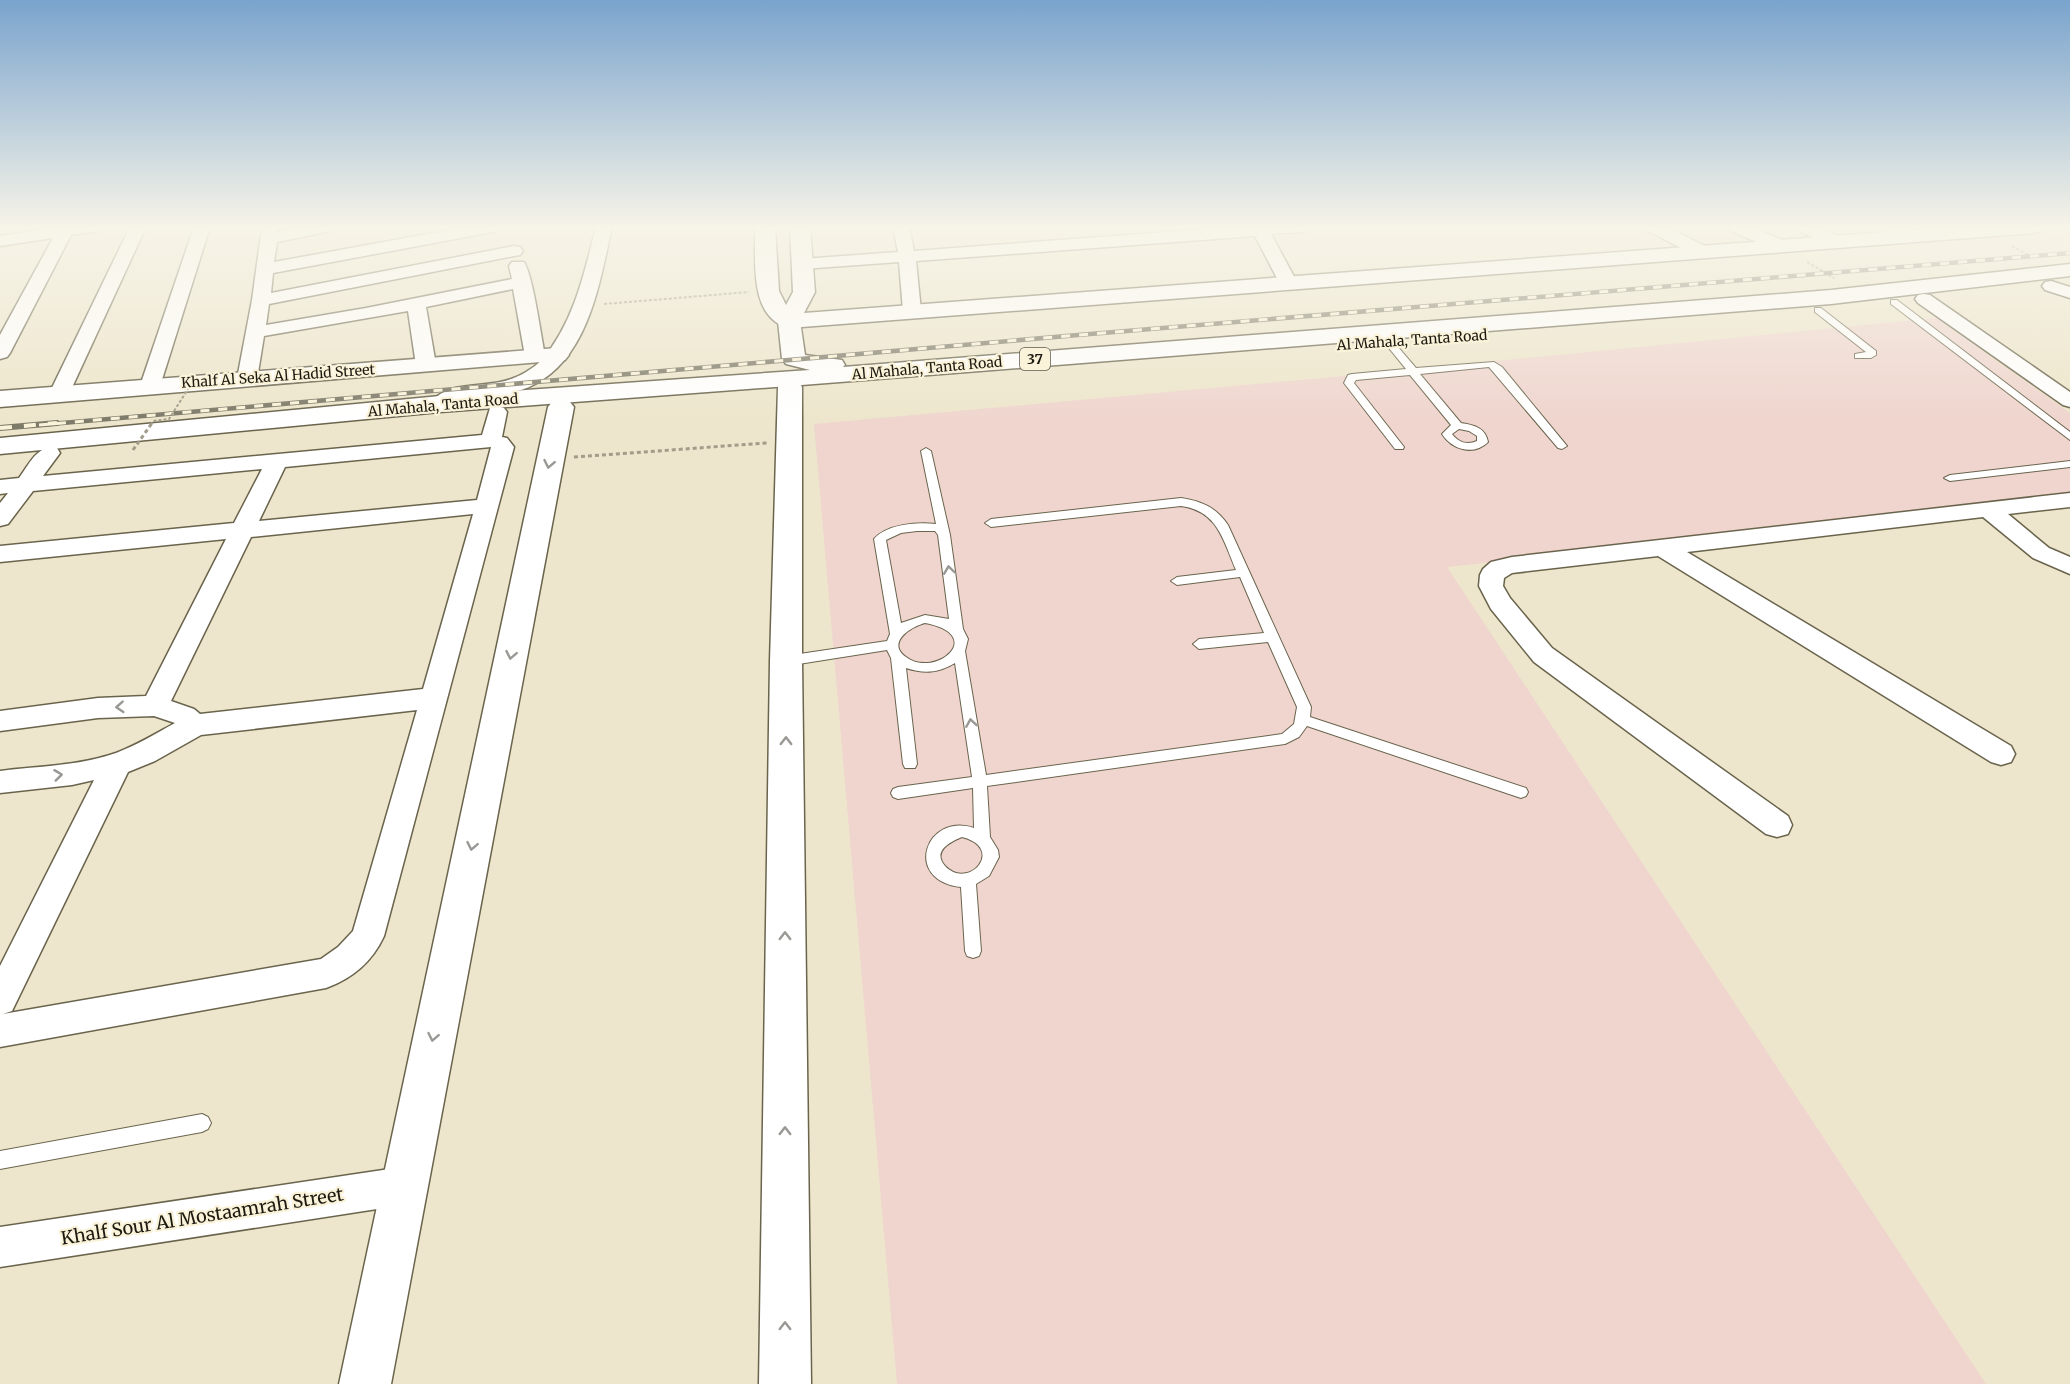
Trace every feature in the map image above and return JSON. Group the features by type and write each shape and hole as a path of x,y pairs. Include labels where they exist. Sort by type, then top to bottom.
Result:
{"main road":[{"path":"768,292 774,305 789,321"},
{"path":"804,292 789,321 794,359 819,365 916,361 928,363 931,367"},
{"path":"789,321 1183,292"},
{"name":"Al Mahala, Tanta Road","path":"0,446 441,404 1899,292"},
{"name":"Al Mahala, Tanta Road","path":"0,458 790,387 1818,310 1983,292"},
{"name":"Khalf Al Seka Al Hadid Street","path":"0,399 546,355"},
{"path":"785,1384 786,661 790,387"},
{"path":"365,1384 561,407"}],"street":[{"path":"0,353 33,292"},
{"path":"59,394 107,292"},
{"path":"150,386 181,292"},
{"path":"247,379 262,292"},
{"path":"261,300 304,292"},
{"path":"255,332 476,292"},
{"path":"525,292 546,355"},
{"path":"441,404 456,395 523,384 539,374 546,355 573,332 585,306 588,292"},
{"path":"910,292 912,311"},
{"path":"1934,298 2070,383"},
{"path":"1934,298 2070,401"},
{"path":"416,304 426,364"},
{"path":"491,441 497,412"},
{"path":"0,1031 326,973 354,956 368,936 503,447 491,441 13,486"},
{"path":"0,519 13,486 49,453"},
{"path":"155,706 277,461"},
{"path":"1777,825 1543,655 1500,603 1491,586 1491,575 1500,568 1512,565 2070,500"},
{"path":"0,554 486,506"},
{"path":"1990,511 2041,553 2070,566"},
{"path":"1664,548 2001,754"},
{"path":"0,782 72,774 117,764 153,749 195,725 433,698"},
{"path":"0,721 98,708 155,706 184,716 195,725"},
{"path":"0,1000 117,764"},
{"name":"Khalf Sour Al Mostaamrah Street","path":"0,1247 403,1186"}],"lane":[{"path":"1894,302 2070,437"},
{"path":"1818,310 1872,353 1858,356"},
{"path":"1389,342 1458,426"},
{"path":"1399,447 1349,380 1357,376 1481,364 1496,366 1562,446"},
{"path":"926,451 943,531 957,628 962,636 963,644 960,653 980,781 982,837 991,849 989,865 977,877 957,880 938,872 933,864 932,855 935,845 951,833 962,831 982,837"},
{"path":"1950,478 2070,464"},
{"path":"898,793 1285,739 1294,734 1304,720 1304,707 1270,637 1218,518 1212,512 1181,502 991,523"},
{"path":"910,764 880,539 887,533 928,526 943,531"},
{"path":"1177,581 1243,573"},
{"path":"786,661 895,646 914,621 925,619 948,622 957,628"},
{"path":"1199,644 1270,637"},
{"path":"895,646 906,664 930,668 952,660 960,653"},
{"path":"1304,720 1521,792"},
{"path":"968,880 973,951"},
{"path":"0,1160 202,1123"}],"path":[{"path":"585,306 761,292"},
{"path":"1858,292 1862,294"},
{"path":"133,450 153,421 169,419 188,389"},
{"path":"550,459 789,441"}],"shaded area":[{"path":"1936,318 2070,413 2070,499 1447,567 1986,1384 897,1384 814,424 1322,378"}],"railway":[{"path":"39,425 1603,292"},
{"path":"0,428 57,423"}]}
